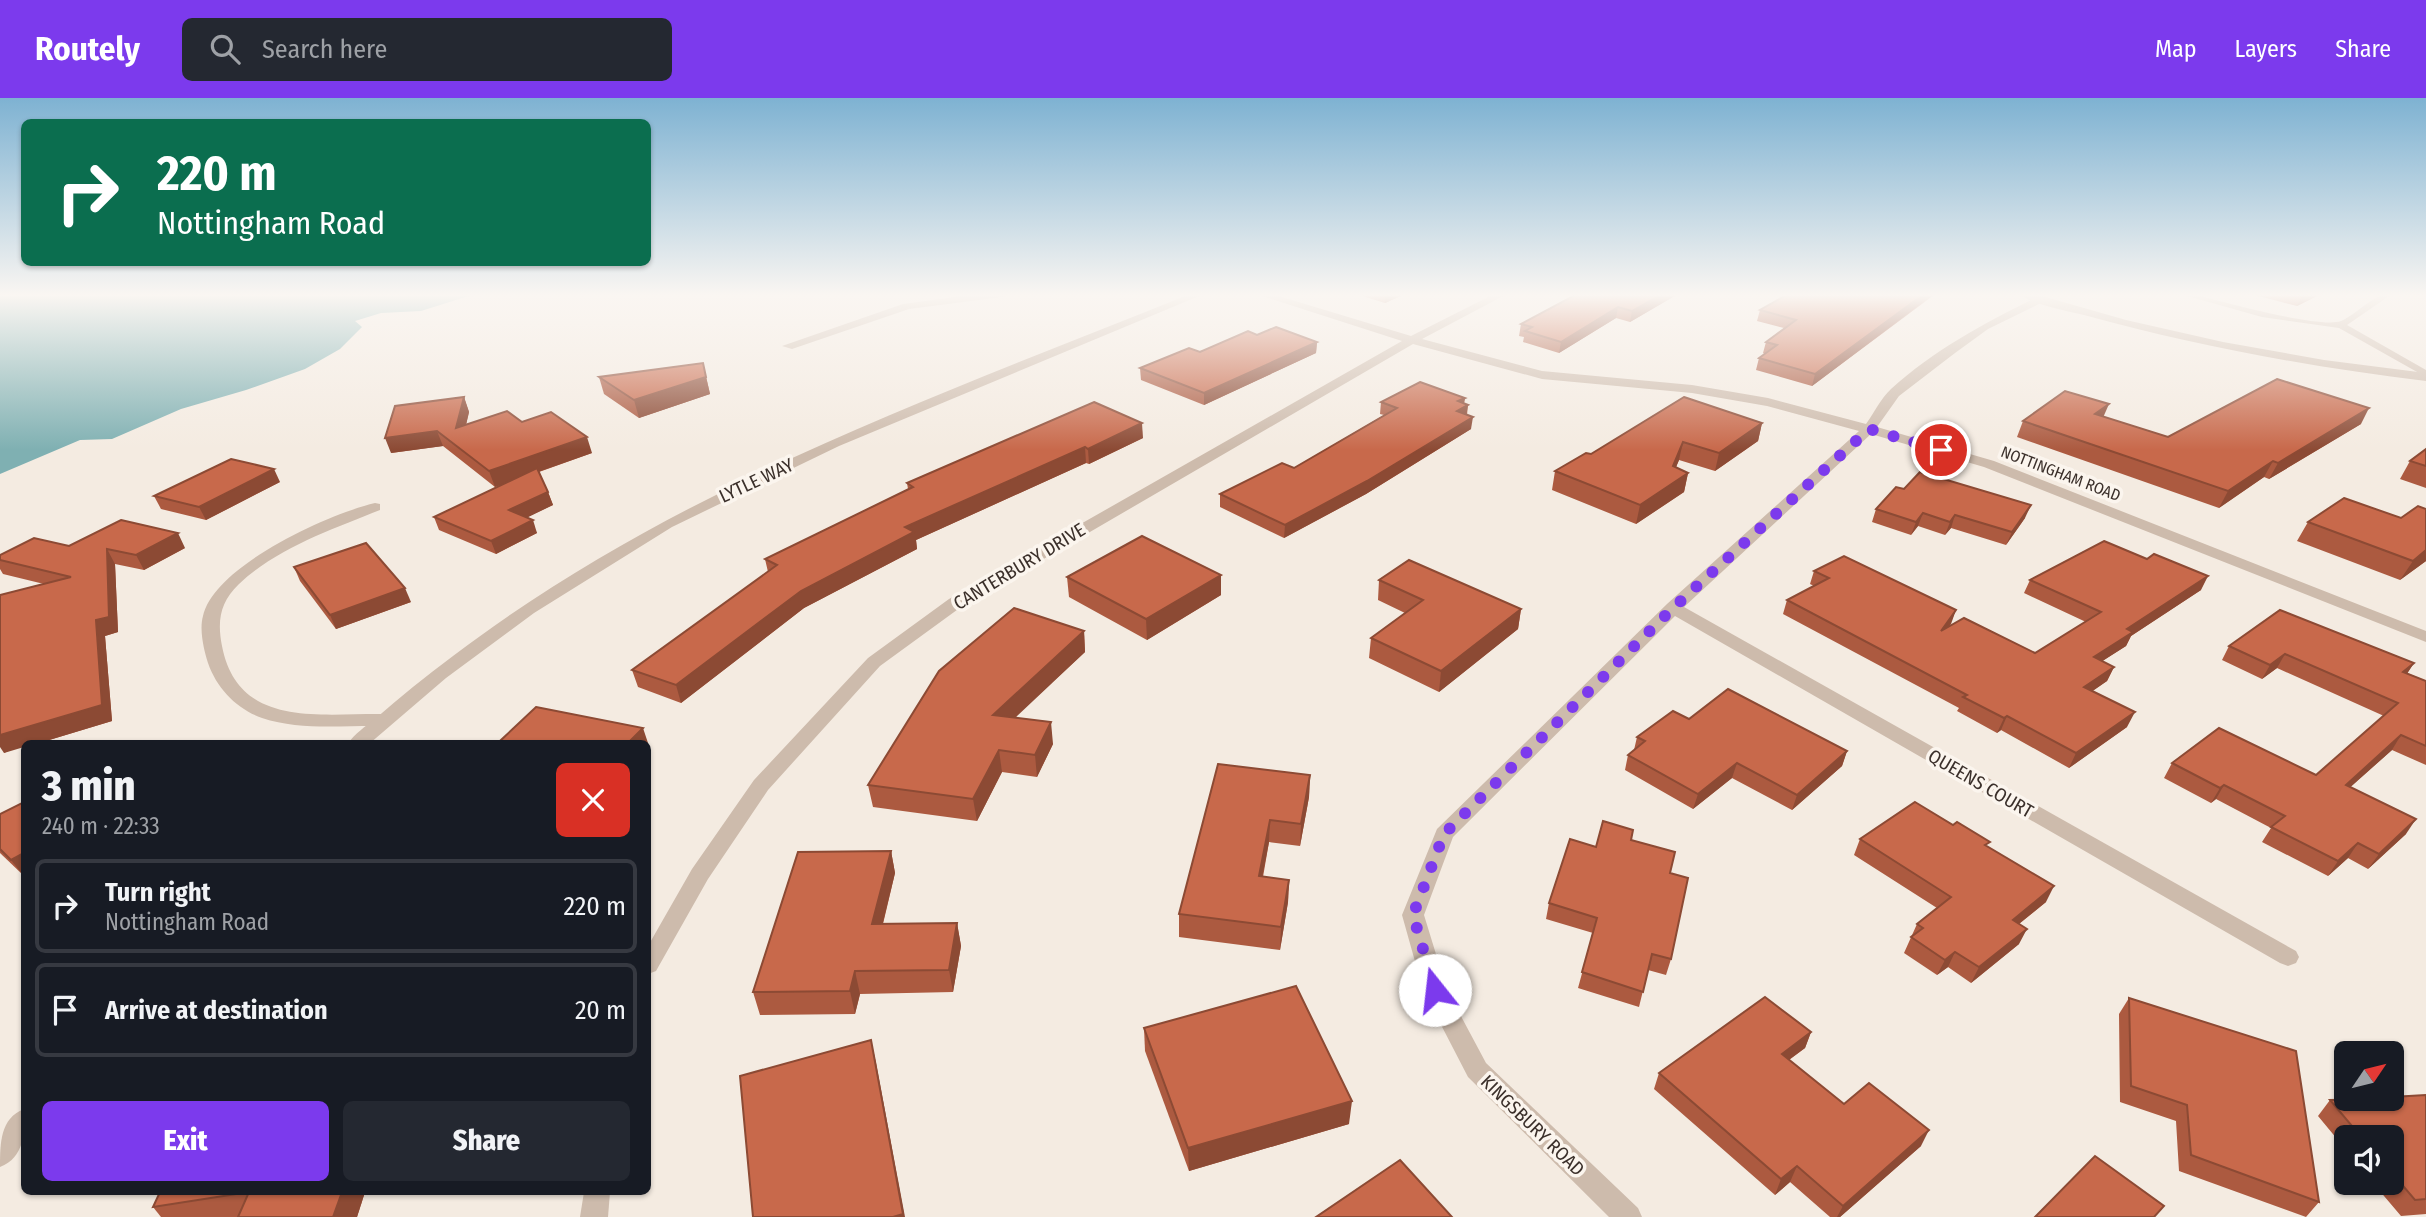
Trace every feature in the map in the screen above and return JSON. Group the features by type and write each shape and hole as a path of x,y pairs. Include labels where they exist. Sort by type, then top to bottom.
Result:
{"street":[{"name":"LYTLE WAY","path":"362,740 458,660 538,602 713,500 797,460 1073,346"},
{"name":"CANTERBURY DRIVE","path":"651,960 700,874 761,785 874,662 966,596 1401,346"},
{"name":"NOTTINGHAM ROAD","path":"1433,346 1542,375 1692,388 1768,402 1989,464 2426,637"},
{"name":"KINGSBURY ROAD","path":"1628,1217 1477,1070 1435,990 1413,915 1444,834 1673,608 1869,429 1894,393 1956,346"},
{"path":"2224,346 2426,376"},
{"path":"375,507 318,530 262,558 227,587 211,614 215,654 222,680 242,701 278,717 384,720"},
{"name":"QUEENS COURT","path":"1673,608 2288,957"},
{"path":"0,1155 21,1124"},
{"path":"594,1217 597,1195"}],"lane":[{"path":"2377,346 2426,376"}],"water":[{"path":"0,346 343,346 305,369 181,409 112,439 80,440 0,474"}],"building":[{"path":"1213,346 1308,346 1204,393 1140,368 1189,348 1200,352"},
{"path":"1775,346 1853,346 1815,374 1759,358"},
{"path":"703,363 706,377 634,400 599,377"},
{"path":"2277,379 2369,408 2278,463 2273,461 2228,491 2023,421 2065,391 2109,404 2095,414 2168,437"},
{"path":"1420,382 1465,398 1458,401 1468,405 1457,411 1473,417 1367,481 1285,525 1220,494 1282,463 1294,468 1397,408 1381,402"},
{"path":"464,397 456,428 507,411 522,422 551,412 587,437 489,471 437,431 385,438 395,406"},
{"path":"1684,397 1762,423 1719,453 1683,442 1673,466 1688,473 1640,505 1555,471 1586,453 1591,454"},
{"path":"1094,402 1142,423 1088,449 1085,447 905,527 914,532 801,591 676,685 632,670 777,565 765,559 913,487 907,483"},
{"path":"2426,449 2426,466 2410,461"},
{"path":"231,459 274,469 199,507 154,496"},
{"path":"537,468 548,492 509,510 533,520 491,541 434,517"},
{"path":"1920,472 2031,505 2012,532 1955,515 1950,522 1923,513 1916,522 1876,509 1896,487 1904,489"},
{"path":"2344,498 2401,518 2418,506 2426,509 2426,550 2413,561 2308,522"},
{"path":"121,520 178,533 136,555 107,549 109,617 96,620 102,705 0,735 0,595 71,577 0,560 0,555 34,538 69,546"},
{"path":"1142,536 1221,575 1146,619 1067,577"},
{"path":"2104,541 2147,559 2154,554 2208,576 2127,629 2133,632 2094,657 2114,667 2084,687 2135,712 2076,753 2007,716 2004,718 1963,697 1967,695 1787,600 1829,578 1814,571 1844,556 1956,610 1941,631 1964,618 2035,653 2101,612 2030,580"},
{"path":"366,543 405,588 330,615 294,567"},
{"path":"1409,560 1521,609 1441,671 1371,638 1423,600 1379,580"},
{"path":"1014,608 1084,631 993,715 1051,722 1035,755 999,750 973,799 868,785 939,671"},
{"path":"2280,610 2414,663 2403,672 2426,681 2426,746 2401,735 2346,785 2416,819 2379,854 2358,843 2338,861 2271,827 2285,816 2224,785 2220,788 2172,763 2219,728 2316,775 2398,703 2285,654 2270,665 2229,646"},
{"path":"1728,689 1847,751 1797,795 1737,763 1698,794 1628,755 1645,741 1637,737 1673,711 1689,719"},
{"path":"536,707 643,728 631,740 501,740"},
{"path":"1218,764 1310,775 1301,824 1270,820 1259,876 1289,880 1281,927 1179,914"},
{"path":"1915,802 1953,825 1957,822 1990,842 1985,845 2054,886 2013,920 2027,929 1979,967 1955,952 1945,960 1911,937 1923,928 1917,924 1951,897 1860,839"},
{"path":"21,804 21,855 11,860 0,849 0,814"},
{"path":"1603,821 1633,830 1631,840 1675,852 1670,873 1688,878 1671,959 1652,954 1643,992 1582,972 1597,918 1549,903 1570,839 1596,847"},
{"path":"891,851 872,924 957,923 949,970 855,971 850,991 753,992 798,852"},
{"path":"1296,986 1352,1101 1188,1148 1144,1028"},
{"path":"1765,997 1811,1032 1782,1054 1844,1104 1869,1083 1929,1130 1843,1206 1797,1166 1781,1179 1659,1073"},
{"path":"2129,998 2296,1051 2319,1202 2191,1155 2187,1105 2131,1086"},
{"path":"871,1040 903,1214 893,1217 753,1217 740,1076"},
{"path":"2426,1095 2426,1199 2415,1200 2404,1187 2404,1125 2351,1125 2339,1111 2404,1111 2404,1096"},
{"path":"2095,1156 2164,1206 2154,1217 2035,1217"},
{"path":"1400,1160 1452,1217 1316,1217"},
{"path":"159,1195 230,1195 153,1207"},
{"path":"248,1195 341,1195 333,1217 238,1217"}],"route":[{"path":"1435,990 1413,915 1444,834 1673,608 1869,429 1941,450"}]}
